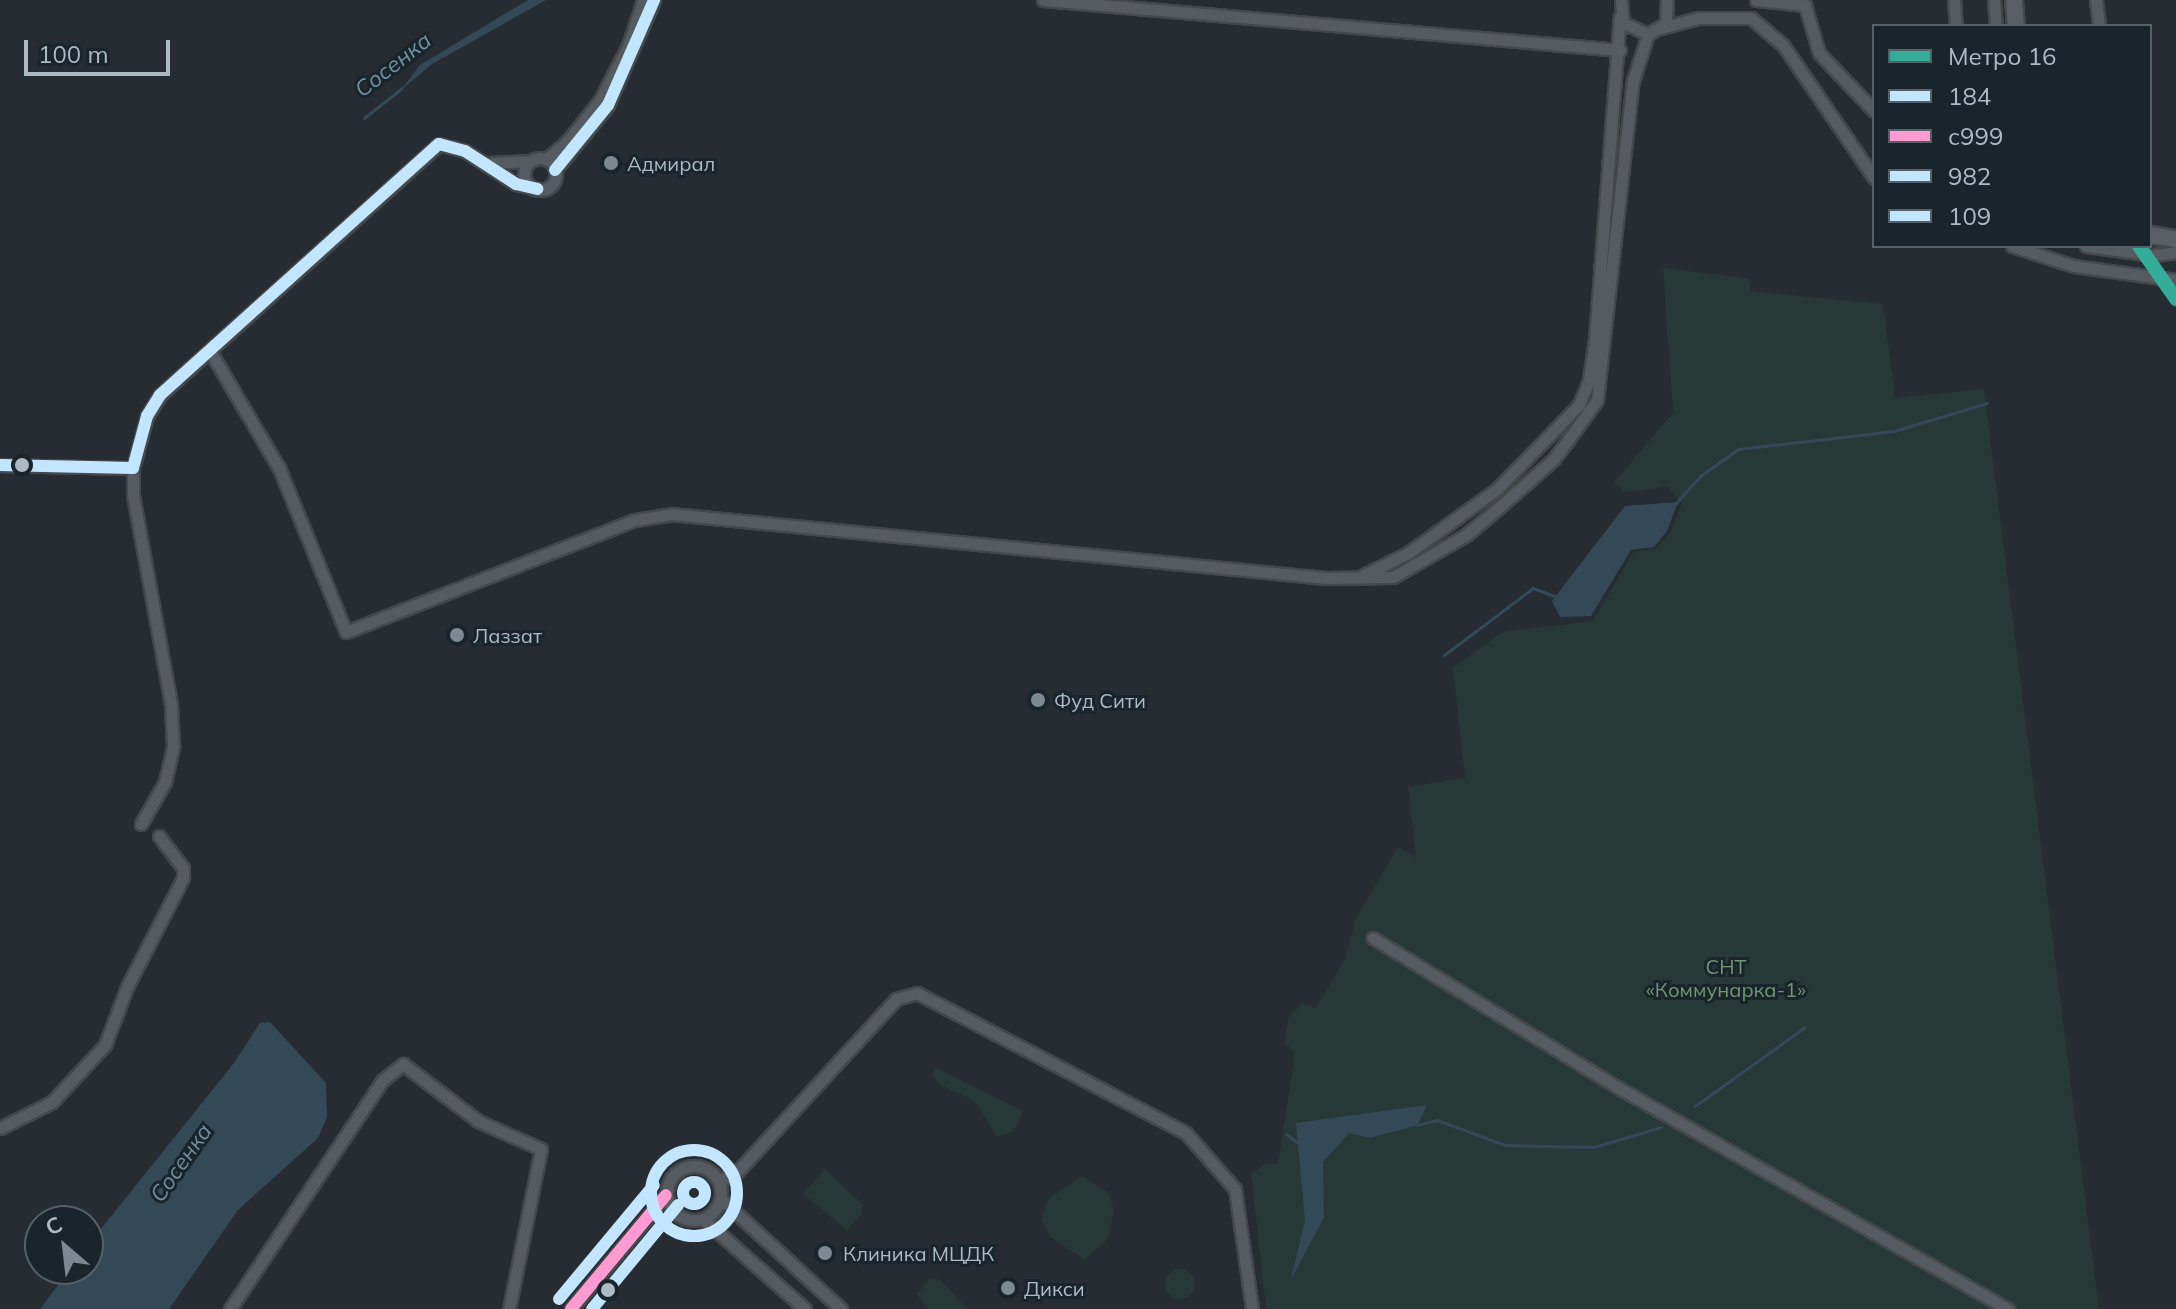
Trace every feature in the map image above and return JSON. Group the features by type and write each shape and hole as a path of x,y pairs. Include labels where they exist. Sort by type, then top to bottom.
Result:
{"street":[{"path":"490,163 546,159 567,142 600,100 628,46 643,0"},
{"path":"141,824 165,782 173,746 171,704 147,595 133,468 147,416 160,395 439,144 490,163 516,184 537,189 551,185 555,170 608,105 654,0"},
{"path":"1043,0 1620,50"},
{"path":"1364,575 1408,553 1497,489 1545,446 1579,405 1589,380 1595,339 1620,50 1621,0"},
{"path":"1661,28 1669,16 1667,0"},
{"path":"1756,0 1805,5 1819,53 1872,109"},
{"path":"1954,0 1956,24"},
{"path":"1994,0 1996,24"},
{"path":"2014,0 2016,24"},
{"path":"2096,0 2099,24"},
{"path":"1620,17 1634,32 1648,34 1698,18 1751,18 1783,45 1872,175"},
{"path":"210,351 279,468 346,632 635,520 671,514 1326,578 1364,575 1393,577 1411,571 1466,535 1554,459 1597,400 1633,81 1648,34"},
{"path":"546,159 555,170"},
{"path":"531,161 524,177 537,189"},
{"path":"2152,235 2176,239"},
{"path":"2018,248 2074,266 2176,280"},
{"path":"2101,248 2153,255 2176,252"},
{"path":"0,465 133,468"},
{"path":"0,1128 52,1102 105,1045 127,987 183,878 183,868 159,836"},
{"path":"1373,938 1617,1087 2008,1309"},
{"path":"719,1181 737,1172 896,999 917,993 1186,1133 1235,1189 1251,1308"},
{"path":"230,1309 383,1080 403,1064 478,1121 541,1149 509,1309"},
{"path":"571,1309 666,1195 671,1177 687,1167 705,1168 719,1181 721,1199 841,1309"},
{"path":"666,1195 679,1216 703,1219 805,1309"},
{"path":"703,1219 721,1199"}],"green space":[{"name":"СНТ «Коммунарка-1»","path":"1663,268 1748,278 1751,291 1883,304 1895,398 1984,389 2099,1309 1266,1309 1251,1174 1266,1163 1278,1164 1295,1053 1284,1043 1289,1016 1303,1003 1316,1008 1345,959 1356,918 1398,847 1416,857 1408,787 1465,778 1453,668 1502,632 1593,621 1634,551 1656,549 1670,533 1682,503 1667,487 1624,492 1614,482 1673,413"},
{"path":"936,1068 1023,1111 1014,1131 997,1137 975,1101 938,1084 932,1074"},
{"path":"825,1169 863,1205 862,1214 847,1230 803,1194"},
{"path":"1082,1176 1110,1194 1114,1211 1108,1238 1085,1260 1050,1237 1041,1219 1049,1198"},
{"path":"1180,1269 1191,1273 1195,1284 1191,1295 1180,1299 1169,1295 1165,1284 1169,1273"},
{"path":"930,1278 940,1280 968,1309 928,1309 917,1294"}],"water":[{"path":"528,0 546,0 432,64 401,90 420,65"},
{"path":"1678,502 1667,531 1654,547 1631,550 1591,616 1560,617 1552,601 1625,506"},
{"path":"270,1022 326,1083 327,1117 318,1138 238,1210 169,1309 40,1309 58,1285 104,1285 104,1225 234,1063 260,1023"},
{"path":"1427,1105 1418,1125 1370,1138 1349,1133 1323,1162 1324,1217 1291,1280 1305,1220 1296,1123"}],"waterway":[{"name":"Сосенка","path":"364,118 402,88"},
{"path":"1675,504 1699,477 1738,449 1894,431 1987,403"},
{"path":"1444,655 1533,588 1556,597"},
{"path":"1695,1106 1805,1027"},
{"path":"1417,1125 1437,1120 1505,1145 1594,1147 1661,1127"},
{"path":"1286,1134 1298,1143"}],"metro line":[{"name":"16","path":"2140,248 2176,299"}],"transit line":[{"name":"184","path":"555,170 608,105 654,0"},
{"name":"184","path":"133,468 147,416 160,395 439,144 465,151 516,184 537,189"},
{"name":"184","path":"0,465 133,468"},
{"name":"982","path":"694,1150 711,1153 725,1162 734,1176 737,1193 734,1210 725,1224 711,1233 694,1236 677,1233 663,1224 654,1210 651,1193 654,1176 663,1162 677,1153 694,1150"},
{"name":"109","path":"694,1182 702,1185 705,1193 702,1201 694,1204 686,1201 683,1193 686,1185 694,1182"},
{"name":"109","path":"559,1299 654,1185"},
{"name":"с999","path":"571,1309 666,1195"},
{"name":"982","path":"592,1309 678,1205"}],"place":[{"name":"Адмирал","path":"611,163"},
{"name":"Лаззат","path":"457,635"},
{"name":"Фуд Сити","path":"1038,700"},
{"name":"Клиника МЦДК","path":"825,1253"},
{"name":"Дикси","path":"1008,1288"}]}
